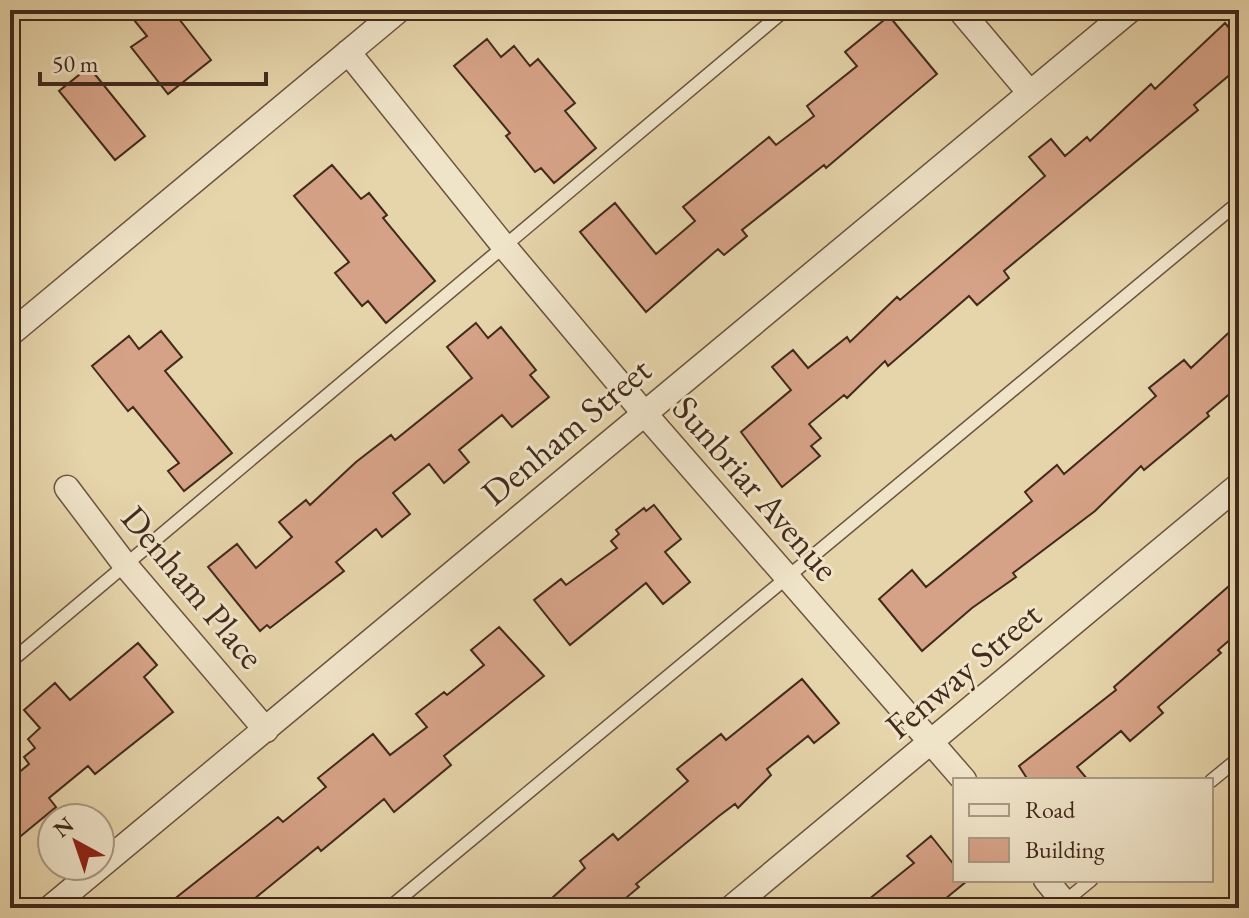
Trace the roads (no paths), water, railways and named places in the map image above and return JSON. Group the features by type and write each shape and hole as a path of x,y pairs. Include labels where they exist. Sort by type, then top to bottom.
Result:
{"street":[{"path":"10,334 399,10"},
{"path":"960,10 1030,93"},
{"name":"Denham Street","path":"50,908 1130,10"},
{"name":"Sunbriar Avenue","path":"348,52 503,245 644,413 962,778"},
{"name":"Fenway Street","path":"731,908 1239,485"},
{"name":"Denham Place","path":"67,488 126,566 266,730"},
{"path":"1047,882 1064,906"}],"lane":[{"path":"10,662 785,10"},
{"path":"389,908 1239,202"},
{"path":"1213,779 1239,758"},
{"path":"1064,906 1089,882"}]}
